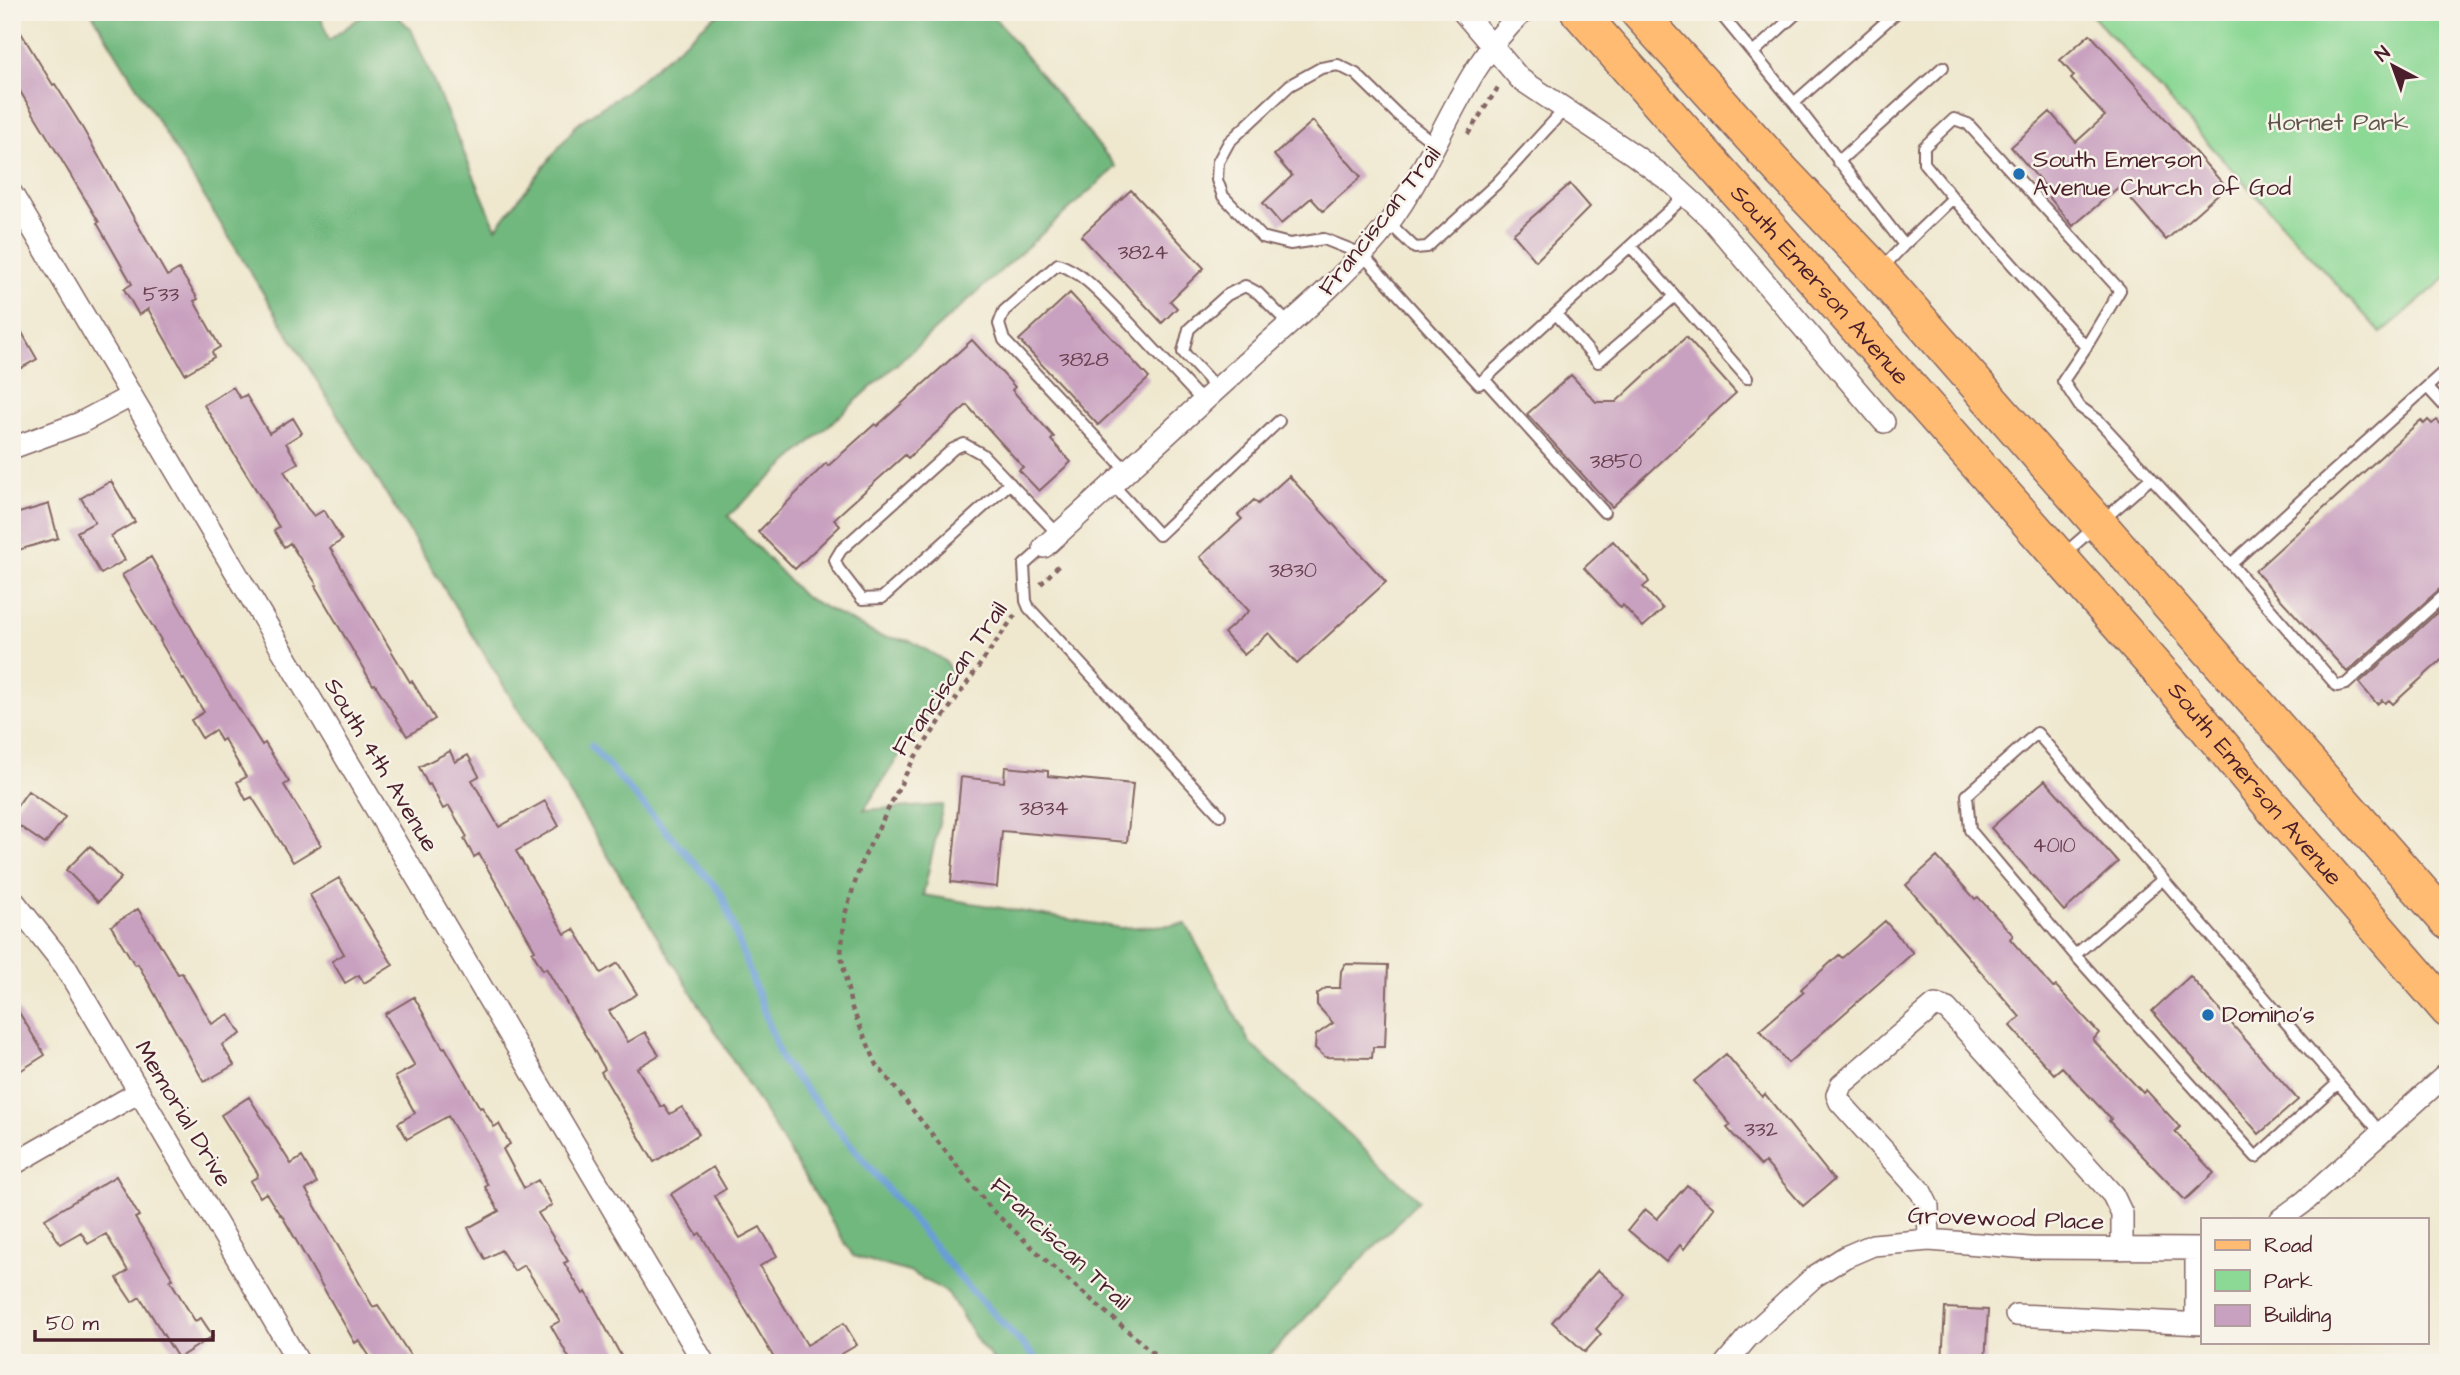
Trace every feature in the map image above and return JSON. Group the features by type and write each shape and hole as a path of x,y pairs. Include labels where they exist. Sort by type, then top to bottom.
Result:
{"main road":[{"name":"South Emerson Avenue","path":"1579,12 2171,684 2273,808 2448,1010"},
{"name":"South Emerson Avenue","path":"1638,12 1878,272 2448,922"}],"street":[{"name":"South Emerson Avenue","path":"1463,12 1509,69 1564,110 1634,155 1709,217 1884,422"},
{"path":"1051,540 1289,324 1362,254 1389,223 1471,79 1500,34 1523,12"},
{"name":"South 4th Avenue","path":"12,194 704,1363"},
{"path":"12,448 80,423 131,396"},
{"name":"Memorial Drive","path":"12,899 65,966 299,1363"},
{"path":"1930,1240 1927,1206 1921,1192 1840,1102 1837,1095 1841,1085 1935,1004 1947,1009 2113,1195 2122,1214 2122,1249"},
{"path":"2282,1218 2304,1202 2448,1073"},
{"path":"12,1165 139,1092"},
{"name":"Grovewood Place","path":"1726,1363 1757,1329 1815,1276 1872,1245 1930,1240 2029,1248 2199,1249"},
{"path":"2016,1315 2199,1324 2199,1249"}],"lane":[{"path":"1719,12 1794,103 1904,245"},
{"path":"1753,53 1798,12"},
{"path":"1794,103 1896,12"},
{"path":"1435,144 1399,116 1356,74 1338,65 1321,68 1290,85 1229,142 1218,162 1217,180 1223,196 1262,237 1290,244 1324,239 1362,254 1479,384 1685,196"},
{"path":"1838,162 1943,67"},
{"path":"1389,223 1415,248 1427,247 1496,184 1564,110"},
{"path":"2086,347 1924,163 1924,147 1954,119 1968,124 2120,290 2086,347 2063,381 2080,407 2098,420 2337,686 2346,684 2448,593"},
{"path":"1878,272 1954,198"},
{"path":"1631,247 1747,378"},
{"path":"1210,395 1082,276 1058,264 1004,311 999,324 1004,340 1120,478 1159,535 1279,421"},
{"path":"1210,395 1183,352 1189,329 1227,295 1245,286 1258,293 1289,324"},
{"path":"1556,314 1598,362 1675,296"},
{"path":"2231,565 2448,368"},
{"path":"1484,379 1604,512"},
{"path":"2427,387 2448,410"},
{"path":"1010,483 883,598 862,599 838,568 835,560 841,550 953,449 964,444 982,454 1010,483 1051,540 1024,565 1026,601 1029,608 1220,814"},
{"path":"2060,558 2151,478"},
{"path":"2338,1083 2256,1157 2076,955 1970,830 1967,795 2037,733 2162,879 2338,1083 2381,1133"},
{"path":"2076,955 2162,879"}],"path":[{"name":"Franciscan Trail","path":"1461,145 1509,69"},
{"name":"Franciscan Trail","path":"1067,557 1026,601 913,760 862,861 845,914 841,954 851,1006 877,1065 992,1210 1060,1273 1165,1363"}],"green space":[{"path":"91,12 319,12 329,40 365,14 394,13 411,29 496,228 578,123 628,90 711,19 723,12 990,12 1116,167 728,516 803,596 879,636 911,641 945,661 952,673 864,810 943,805 923,895 1121,928 1186,924 1250,1043 1419,1200 1262,1363 996,1363 978,1342 948,1293 912,1273 853,1256"},
{"name":"Hornet Park","path":"2089,12 2448,12 2448,276 2381,333"}],"building":[{"path":"12,18 79,122 167,276 179,269 198,299 194,301 220,347 212,352 214,357 185,374 148,309 139,315 124,289 132,284 97,223 99,222 12,78"},
{"path":"2090,34 2226,187 2166,240 2120,186 2073,226 2049,197 2052,194 2011,147 2050,112 2076,142 2105,116 2071,79 2074,76 2060,60"},
{"path":"1313,121 1361,177 1323,211 1311,198 1281,224 1263,203 1292,176 1274,155"},
{"path":"1570,184 1590,207 1536,261 1513,234"},
{"path":"1131,190 1204,268 1170,301 1177,308 1162,323 1081,236"},
{"path":"1070,293 1149,378 1098,425 1019,340"},
{"path":"12,315 37,359 12,373"},
{"path":"1686,337 1736,393 1612,507 1527,414 1571,375 1596,402 1616,402"},
{"path":"972,340 1015,387 1012,390 1054,437 1051,440 1071,462 1039,491 1019,470 1023,467 967,405 908,458 905,455 834,519 840,526 795,569 758,532 826,463 828,466 875,424 877,426"},
{"path":"233,387 240,398 246,395 269,433 293,418 302,433 286,443 298,463 284,471 314,516 324,510 342,540 330,548 435,719 407,736 375,684 373,685 315,586 317,585 290,543 284,547 274,530 279,527 204,405"},
{"path":"2421,420 2424,424 2428,420 2432,424 2437,420 2448,432 2448,584 2347,672 2255,571"},
{"path":"1289,476 1386,582 1297,664 1269,633 1244,655 1224,633 1249,611 1200,557 1242,519 1238,515 1254,500 1258,504"},
{"path":"111,481 135,522 111,536 125,560 101,574 77,532 95,522 81,498"},
{"path":"49,504 58,538 12,552 12,515"},
{"path":"1613,541 1647,578 1649,582 1643,587 1663,609 1643,627 1623,605 1621,608 1584,568"},
{"path":"151,557 224,685 289,782 284,785 321,845 293,862 252,797 246,800 237,782 246,777 224,739 221,741 215,730 202,738 191,720 204,712 122,575"},
{"path":"2448,603 2448,654 2393,704 2389,700 2385,703 2382,700 2377,704 2359,683"},
{"path":"450,751 455,762 468,755 479,776 472,780 499,827 545,801 559,826 516,851 565,934 574,929 601,973 618,963 637,994 609,1011 628,1042 645,1032 659,1055 637,1068 661,1107 664,1105 670,1114 682,1107 699,1134 654,1162 601,1072 605,1069 546,968 543,970 532,952 535,950 479,854 474,857 464,839 467,837 449,806 443,809 419,767"},
{"path":"1005,767 1048,771 1048,776 1133,784 1127,842 1002,831 997,887 951,882 961,777 1004,782"},
{"path":"2045,780 2118,862 2064,911 1991,828"},
{"path":"28,791 65,817 45,844 12,821 12,813"},
{"path":"90,846 121,878 98,902 66,870"},
{"path":"1937,857 2013,935 2010,939 2053,988 2056,986 2099,1033 2093,1040 2143,1093 2146,1090 2180,1127 2175,1132 2214,1173 2185,1200 2109,1121 2111,1119 2062,1067 2054,1074 2010,1026 2020,1017 1906,885"},
{"path":"339,878 393,965 364,983 359,975 345,983 332,961 344,954 310,895"},
{"path":"138,909 178,974 182,973 212,1024 229,1014 241,1034 222,1045 234,1065 204,1082 138,964 135,965 111,926"},
{"path":"1885,921 1913,953 1788,1063 1760,1030 1804,992 1801,989 1839,955 1842,958"},
{"path":"1345,964 1388,965 1385,1047 1373,1047 1372,1058 1325,1057 1315,1048 1316,1035 1333,1023 1317,1005 1317,994 1326,988 1340,988 1341,971"},
{"path":"2190,976 2298,1100 2259,1134 2152,1011"},
{"path":"414,997 480,1108 482,1107 494,1127 499,1124 510,1144 503,1149 524,1188 538,1180 552,1205 538,1213 568,1261 564,1263 583,1294 586,1292 625,1363 572,1363 551,1326 560,1321 524,1265 514,1271 501,1250 485,1259 468,1228 499,1211 485,1187 488,1185 448,1116 407,1139 398,1123 415,1113 395,1077 415,1066 385,1014"},
{"path":"12,1001 45,1055 12,1076"},
{"path":"1726,1054 1762,1097 1765,1094 1834,1180 1803,1206 1765,1162 1761,1166 1727,1128 1731,1125 1694,1081"},
{"path":"249,1097 291,1164 302,1157 317,1183 306,1190 373,1307 378,1305 415,1363 374,1363 359,1340 355,1343 281,1214 266,1193 260,1197 250,1181 258,1174 221,1115"},
{"path":"713,1167 726,1189 714,1196 740,1238 760,1227 777,1256 760,1266 807,1345 844,1323 857,1345 838,1356 842,1363 777,1363 700,1233 697,1235 671,1194"},
{"path":"116,1176 139,1216 135,1218 173,1279 170,1280 195,1321 201,1318 213,1336 178,1358 140,1297 132,1302 120,1284 117,1278 128,1271 106,1234 88,1244 81,1232 60,1244 45,1219"},
{"path":"1687,1185 1714,1208 1684,1249 1680,1245 1666,1262 1628,1230 1645,1209 1657,1219"},
{"path":"1598,1270 1626,1295 1596,1329 1601,1334 1585,1352 1552,1322"},
{"path":"1945,1308 1988,1310 1985,1363 1942,1363"}],"waterway":[{"path":"591,746 721,893 782,1061 962,1280 1040,1363"}],"place":[{"name":"South Emerson Avenue Church of God","path":"2019,174"},
{"name":"Domino's","path":"2208,1015"}]}
